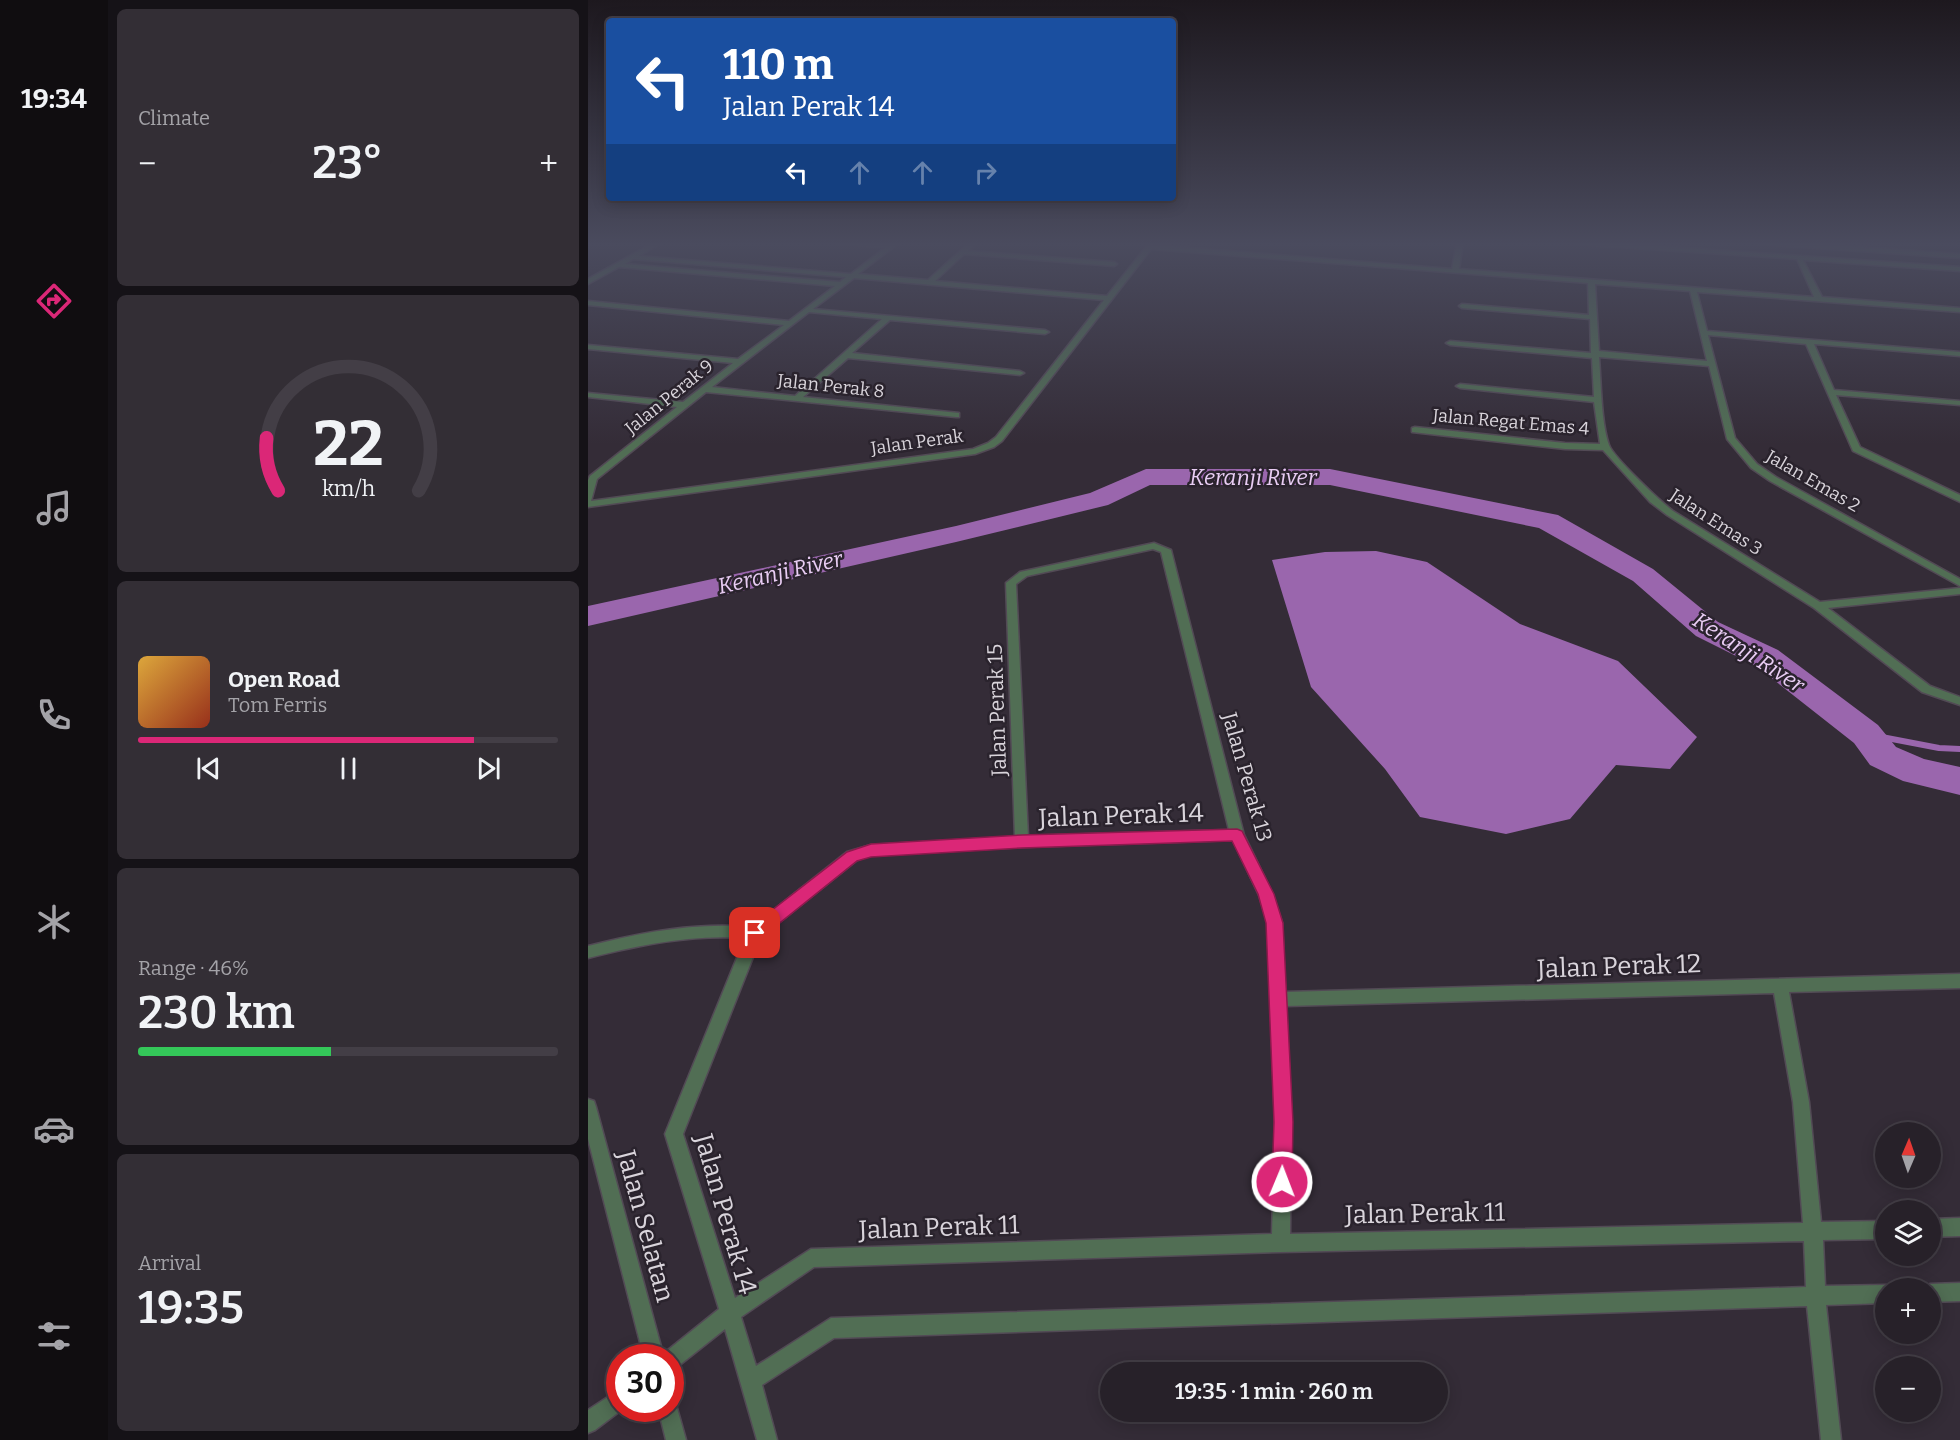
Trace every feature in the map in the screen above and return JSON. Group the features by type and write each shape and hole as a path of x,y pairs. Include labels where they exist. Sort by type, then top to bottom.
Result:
{"street":[{"path":"654,309 790,322"},
{"name":"Jalan Perak","path":"588,504 975,451 991,445 999,439 1100,309"},
{"path":"1500,309 1592,317"},
{"path":"1592,309 1598,400 1605,447"},
{"name":"Jalan Emas 2","path":"1699,309 1731,439 1754,466 1960,583"},
{"path":"805,310 1045,332"},
{"name":"Jalan Perak 9","path":"588,499 593,478 805,310"},
{"path":"796,399 888,318"},
{"path":"1705,333 1960,354"},
{"path":"1809,342 1856,449 1960,499"},
{"path":"1450,344 1713,363"},
{"path":"588,347 740,361"},
{"path":"845,356 1020,373"},
{"path":"1460,386 1598,400"},
{"name":"Jalan Perak 8","path":"703,389 956,415"},
{"path":"1831,392 1960,403"},
{"path":"589,396 684,405"},
{"name":"Jalan Regat Emas 4","path":"1415,430 1565,446 1605,447"},
{"name":"Jalan Emas 3","path":"1605,447 1653,500 1670,513 1818,606 1926,689 1960,701"},
{"name":"Jalan Perak 13","path":"1015,578 1024,574 1154,546 1166,550 1237,835 1266,894 1275,923 1283,1122 1281,1243"},
{"name":"Jalan Perak 15","path":"1015,578 1011,583 1022,842"},
{"path":"1818,606 1960,591"},
{"name":"Jalan Perak 14","path":"767,1440 751,1381 674,1134 755,933 852,856 871,850 1022,842 1237,835"},
{"path":"588,952 648,937 724,929 755,933"},
{"name":"Jalan Perak 12","path":"1279,999 1960,981"},
{"path":"1780,986 1801,1102 1813,1232 1816,1297 1831,1440"},
{"name":"Jalan Selatan","path":"588,1107 594,1161 650,1344"},
{"path":"1941,1228 1960,1227"},
{"name":"Jalan Perak 11","path":"684,1349 730,1313 811,1258 1281,1243 1875,1230"},
{"path":"1941,1293 1960,1292"},
{"path":"751,1381 831,1328 1875,1294"},
{"path":"588,1423 606,1410"},
{"path":"672,1422 676,1440"}],"shaded area":[{"path":"1376,551 1427,562 1520,624 1618,661 1697,737 1670,769 1616,765 1570,819 1506,834 1420,817 1385,769 1311,687 1272,560 1325,552"}],"waterway":[{"name":"Keranji River","path":"588,616 956,534 1099,499 1146,477 1330,477 1548,521 1643,575 1707,629 1767,658 1866,734 1883,756 1916,771 1960,781"},
{"path":"1866,734 1939,748 1960,749"}],"route":[{"path":"755,933 852,856 871,850 1022,842 1237,835 1266,894 1275,923 1283,1122 1282,1182"}]}
